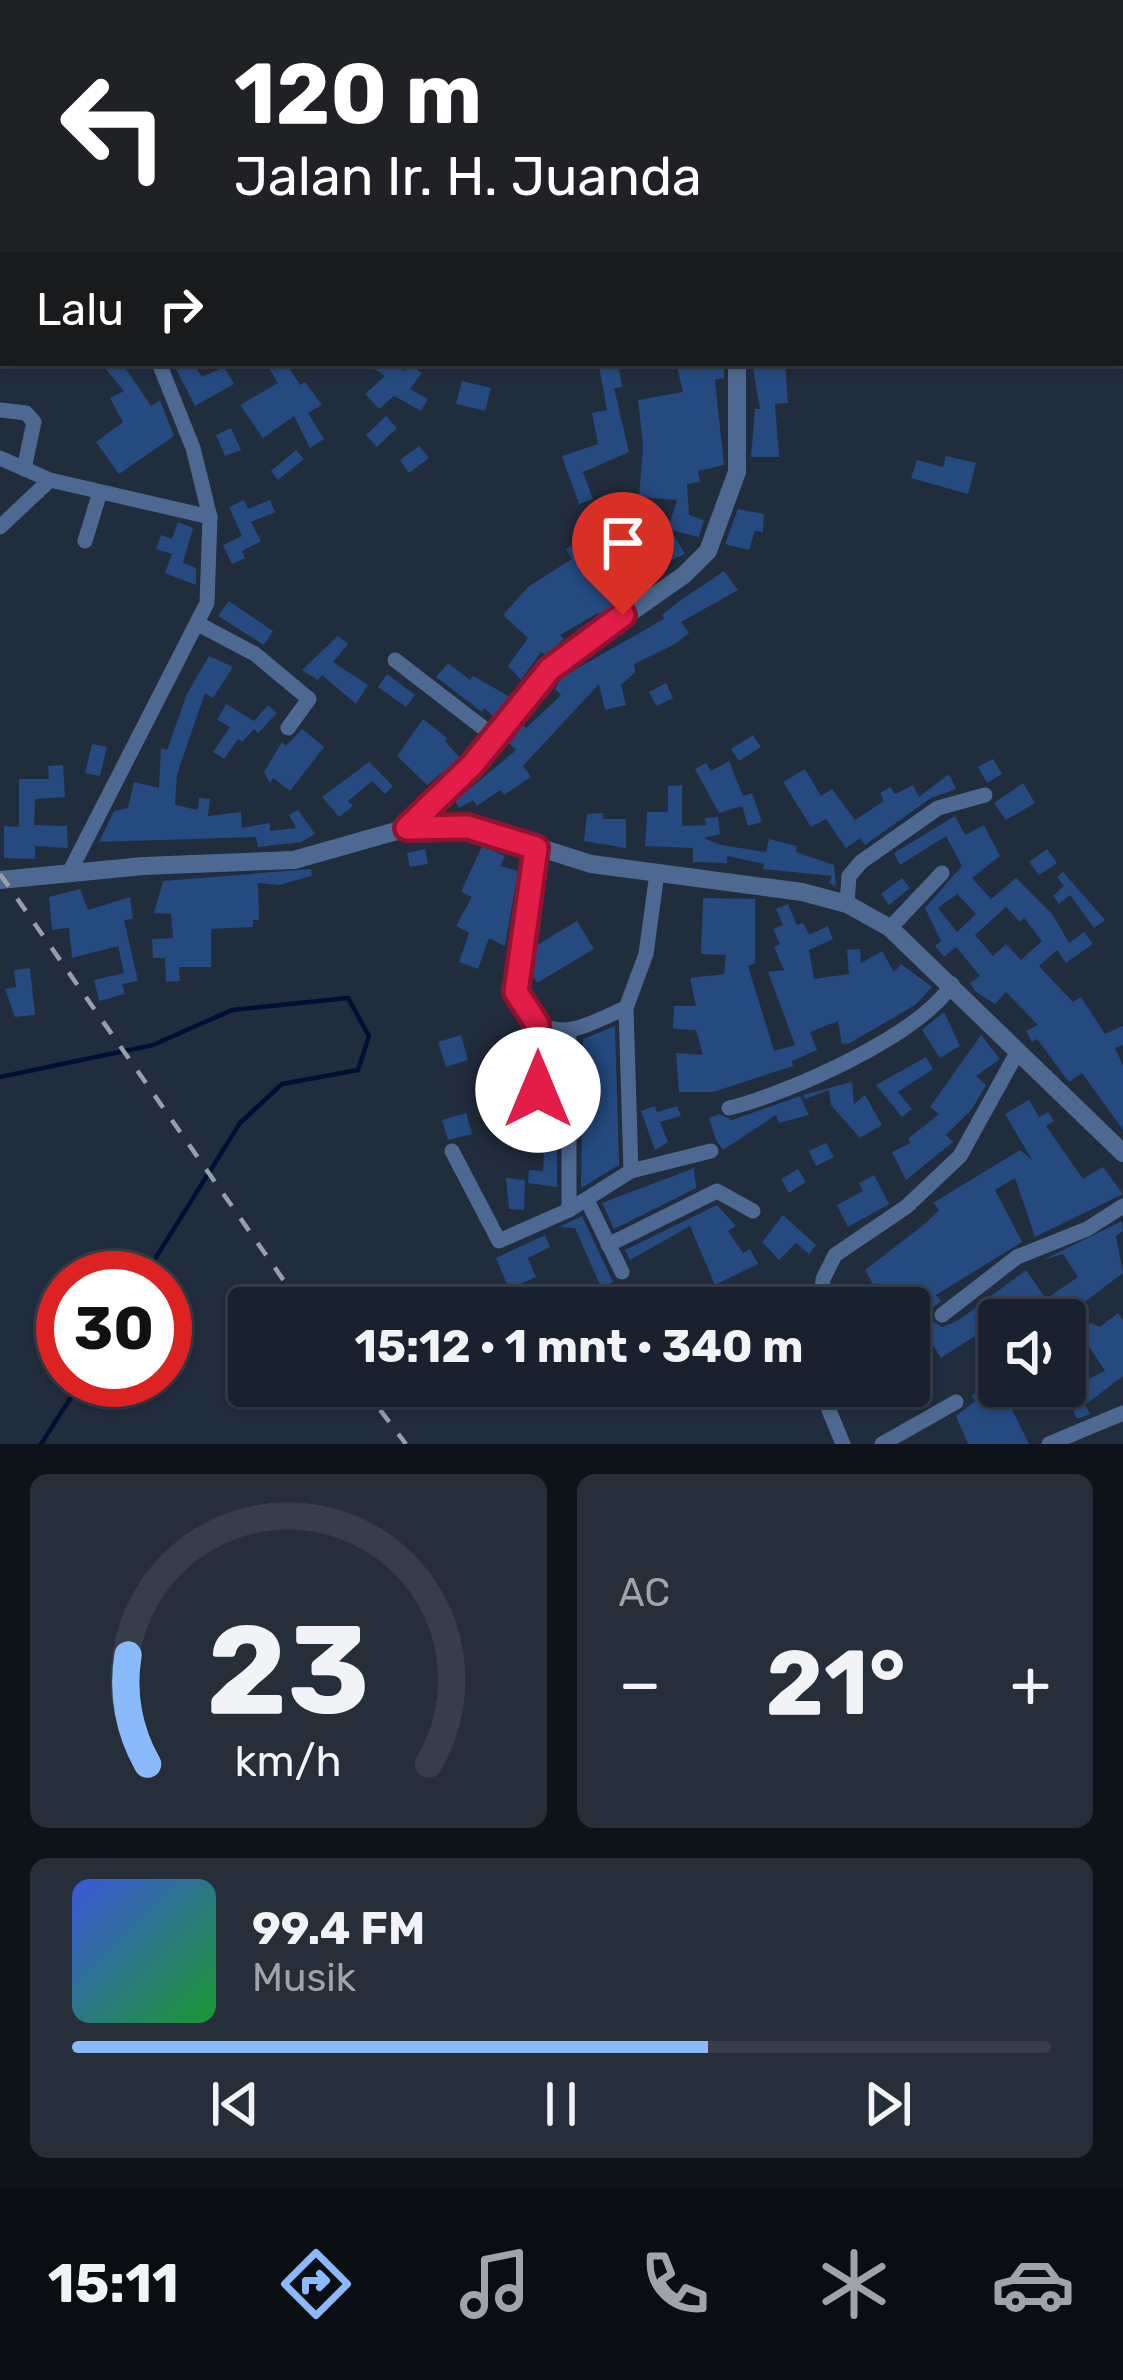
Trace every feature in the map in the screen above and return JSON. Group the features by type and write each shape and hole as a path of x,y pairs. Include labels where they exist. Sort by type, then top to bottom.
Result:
{"street":[{"path":"69,873 200,625 212,575 210,517 193,448 160,366"},
{"path":"407,828 495,737 564,655 684,575 708,550 737,472 737,366"},
{"path":"0,410 26,413 34,422 24,469"},
{"path":"0,458 50,480 210,517"},
{"path":"0,527 50,480"},
{"path":"85,542 100,492"},
{"path":"200,625 255,654 310,700 288,728"},
{"path":"395,661 495,737"},
{"path":"847,904 849,876 861,862 938,808 985,795"},
{"path":"0,880 294,860 407,828 468,827 591,864 727,879 847,904 890,928 1123,1153"},
{"path":"536,848 516,992 537,1024 538,1090"},
{"path":"631,1171 626,1008 646,954 657,873"},
{"path":"890,928 941,873"},
{"path":"728,1108 754,1102 859,1053 920,1017 952,984"},
{"path":"537,1024 569,1030 626,1008"},
{"path":"569,1030 569,1210"},
{"path":"822,1287 835,1255 906,1207 960,1156 1018,1051"},
{"path":"452,1151 499,1241 569,1210 631,1171 711,1151"},
{"path":"608,1245 717,1190 752,1211"},
{"path":"586,1200 622,1272"},
{"path":"942,1315 1017,1257 1087,1229 1123,1206"},
{"path":"881,1444 956,1402"},
{"path":"828,1407 843,1444"},
{"path":"1049,1444 1123,1414"}],"building":[{"path":"103,366 124,366 151,406 160,400 174,436 119,474 96,442 123,422 110,398 124,391"},
{"path":"175,366 195,366 202,377 224,367 234,384 195,406"},
{"path":"268,366 288,366 300,385 305,382 322,405 308,413 324,439 310,448 294,416 263,438 240,405 278,383"},
{"path":"370,366 397,366 405,371 412,366 422,373 410,389 428,399 421,411 394,396 379,409 365,394 385,376"},
{"path":"599,366 618,366 622,387 614,388 629,452 583,472 593,499 579,504 562,456 598,444 592,413 607,410"},
{"path":"677,366 724,366 724,378 715,380 724,465 698,471 700,482 687,484 689,515 704,520 699,537 671,530 685,554 640,574 646,585 601,617 598,613 560,635 564,639 546,655 541,652 521,680 508,666 528,638 503,615 528,587 572,559 566,549 583,539 581,528 590,519 613,509 635,552 665,538 677,500 639,497 643,446 638,400 683,392"},
{"path":"753,366 785,366 788,403 775,404 779,457 751,457 755,409 760,409"},
{"path":"462,381 491,388 485,411 456,404"},
{"path":"386,416 397,428 377,447 366,435"},
{"path":"231,428 241,450 225,456 216,435"},
{"path":"419,446 429,458 409,473 400,460"},
{"path":"296,450 304,459 278,480 271,471"},
{"path":"946,456 976,463 968,494 911,478 917,460 943,467"},
{"path":"244,500 248,509 270,500 275,512 251,522 261,541 242,551 245,558 232,564 223,545 242,536 229,507"},
{"path":"738,509 764,514 763,532 755,531 749,550 725,544"},
{"path":"178,522 193,528 183,563 196,568 196,585 165,573 172,554 156,549 161,535 172,539"},
{"path":"724,571 738,590 681,622 689,633 675,644 634,664 635,672 621,685 626,705 605,710 599,684 523,766 531,777 504,795 500,790 477,806 473,800 459,808 455,801 516,750 508,742 523,724 526,728 561,695 555,689 562,677 664,619 662,615 678,602"},
{"path":"229,601 273,631 264,645 218,616"},
{"path":"338,636 348,644 333,662 368,685 356,704 322,675 318,680 302,670"},
{"path":"209,656 233,667 213,698 205,693 177,774 175,805 198,810 199,798 210,799 208,816 241,812 242,828 270,823 270,831 296,828 289,815 298,810 315,834 301,842 258,847 256,837 99,842 114,811 128,808 134,782 159,788 161,748 167,750 187,694"},
{"path":"448,663 470,680 473,676 510,697 494,717 436,677"},
{"path":"387,674 415,695 406,707 378,687"},
{"path":"666,683 673,698 657,706 649,692"},
{"path":"226,704 254,721 268,705 277,713 258,733 254,729 242,742 238,739 224,759 213,752 230,727 217,720"},
{"path":"423,719 447,738 460,758 427,785 397,756"},
{"path":"302,729 324,747 290,791 273,778 270,783 264,772 282,742 286,746"},
{"path":"753,735 761,747 739,761 731,749"},
{"path":"92,744 107,747 100,776 85,773"},
{"path":"993,759 1002,774 987,783 978,767"},
{"path":"729,761 743,796 752,793 762,822 748,826 742,806 719,813 695,769 706,763 711,771"},
{"path":"369,762 393,786 385,794 372,781 348,801 353,806 339,817 322,797"},
{"path":"63,765 65,797 35,799 34,825 67,826 68,848 35,846 35,859 4,858 4,826 19,827 19,779 49,779 48,766"},
{"path":"805,769 821,796 832,789 855,820 884,801 880,793 890,787 895,794 913,785 919,797 949,774 956,789 931,798 865,845 860,838 846,848 826,819 811,827 783,782"},
{"path":"1023,783 1035,803 1006,820 994,803"},
{"path":"682,785 682,826 706,825 705,818 718,817 720,834 704,838 721,845 766,852 769,839 797,846 796,852 834,865 836,886 829,883 832,876 763,869 764,864 727,856 727,863 693,862 693,848 645,846 647,812 668,812 668,786"},
{"path":"603,813 603,819 626,819 626,848 584,841 587,814"},
{"path":"955,816 965,835 984,825 1000,856 972,878 991,899 1016,878 1053,915 1069,943 1084,932 1093,944 1066,963 1057,950 1039,966 1073,1002 1081,997 1105,1034 1123,1026 1123,1045 1115,1048 1123,1065 1123,1130 1082,1073 1069,1082 1037,1039 1032,1042 1026,1031 1038,1025 1006,992 995,1004 976,992 970,983 980,976 956,947 944,957 935,946 941,941 925,908 962,866 946,836 900,865 894,853","holes":["957,894 976,914 957,932 938,908","1006,907 1020,922 1024,918 1042,941 1021,960 1006,944 993,956 975,935"]},
{"path":"482,846 505,856 500,866 518,871 505,946 489,938 478,969 459,962 469,933 456,926 472,897 461,892"},
{"path":"425,849 428,864 410,867 407,853"},
{"path":"1047,849 1057,863 1039,875 1029,862"},
{"path":"311,869 312,876 279,885 258,883 259,920 253,920 253,927 211,929 211,967 179,967 180,981 166,982 165,958 153,958 152,939 173,938 171,914 154,913 163,881"},
{"path":"1063,872 1105,920 1094,928 1070,895 1059,904 1053,896 1064,886 1057,877"},
{"path":"902,878 910,888 889,905 881,894"},
{"path":"80,889 88,910 130,897 133,919 124,920 138,981 122,984 125,994 99,1001 94,980 124,973 118,946 72,958 69,928 52,930 49,897"},
{"path":"703,898 755,899 755,963 748,966 774,1051 795,1045 768,972 784,970 774,947 780,944 773,929 783,925 776,909 788,904 797,925 803,923 809,935 828,926 833,939 809,950 814,979 849,974 847,950 860,949 861,963 882,951 894,972 901,964 932,987 915,1005 850,1043 842,1044 838,1021 810,1032 817,1050 792,1061 793,1066 713,1092 679,1092 676,1053 703,1055 696,1030 673,1029 674,1006 696,1006 690,978 724,974 726,955 701,954"},
{"path":"577,921 594,949 537,983 529,970 529,950"},
{"path":"30,968 35,1015 15,1017 5,989 16,987 14,970"},
{"path":"944,1012 960,1046 940,1058 922,1030"},
{"path":"615,1026 619,1165 581,1188 583,1039"},
{"path":"461,1035 468,1060 446,1067 438,1042"},
{"path":"981,1035 1000,1059 976,1076 986,1085 972,1109 946,1135 953,1142 906,1180 892,1152 911,1143 908,1139 939,1114 930,1107"},
{"path":"549,1039 557,1041 557,1187 528,1183 529,1170 543,1171 545,1130 524,1129 525,1107 544,1108 549,1095"},
{"path":"926,1057 933,1069 898,1092 912,1109 902,1117 876,1085"},
{"path":"852,1082 854,1104 865,1095 882,1125 860,1138 831,1105 829,1090 805,1099 803,1095"},
{"path":"800,1096 809,1115 779,1123 776,1115 723,1150 716,1140 709,1118 719,1114 732,1120"},
{"path":"1029,1100 1039,1117 1048,1112 1054,1121 1046,1126 1083,1179 1103,1167 1123,1194 1035,1237 1015,1178 995,1190 1022,1242 936,1295 941,1301 931,1309 932,1321 942,1327 978,1306 978,1334 941,1358 930,1340 930,1287 875,1287 865,1270 926,1223 939,1210 933,1203 1020,1150 1032,1160 1005,1114"},
{"path":"655,1106 657,1112 677,1106 681,1116 660,1122 668,1142 655,1150 641,1111"},
{"path":"466,1113 472,1134 448,1140 442,1120"},
{"path":"826,1143 834,1157 816,1166 809,1151"},
{"path":"694,1168 696,1188 614,1229 602,1203"},
{"path":"798,1169 806,1182 789,1193 781,1179"},
{"path":"874,1175 889,1204 848,1227 837,1205 863,1191 859,1183"},
{"path":"506,1178 525,1180 524,1210 509,1209"},
{"path":"717,1205 736,1226 728,1231 743,1253 750,1249 758,1264 715,1285 690,1226 630,1260 625,1250"},
{"path":"783,1215 816,1245 809,1254 796,1243 779,1260 762,1242"},
{"path":"582,1216 613,1282 601,1287 575,1228 559,1227"},
{"path":"1122,1221 1123,1231 1116,1236 1123,1273 1086,1301 1046,1299 1078,1277 1063,1254 1043,1260"},
{"path":"545,1235 550,1247 528,1258 536,1277 514,1287 508,1287 496,1258"},
{"path":"1026,1270 1046,1299 987,1299"},
{"path":"1118,1313 1123,1320 1123,1376 1086,1404 1086,1380 1105,1371 1086,1342 1086,1326 1100,1327"},
{"path":"978,1392 978,1407 1011,1407 1029,1444 968,1444 956,1416 975,1401 972,1395"},
{"path":"1072,1407 1086,1407 1090,1414 1077,1419"}],"waterway":[{"path":"0,1077 153,1045 232,1010 348,998 369,1036 358,1070 282,1084 240,1123 160,1251"},
{"path":"41,1444 65,1407"}],"railway":[{"path":"0,874 288,1287"},
{"path":"378,1407 406,1444"}],"route":[{"path":"538,1090 537,1024 521,1007 516,992 536,848 468,827 407,828 473,764 564,655 623,615"}]}
